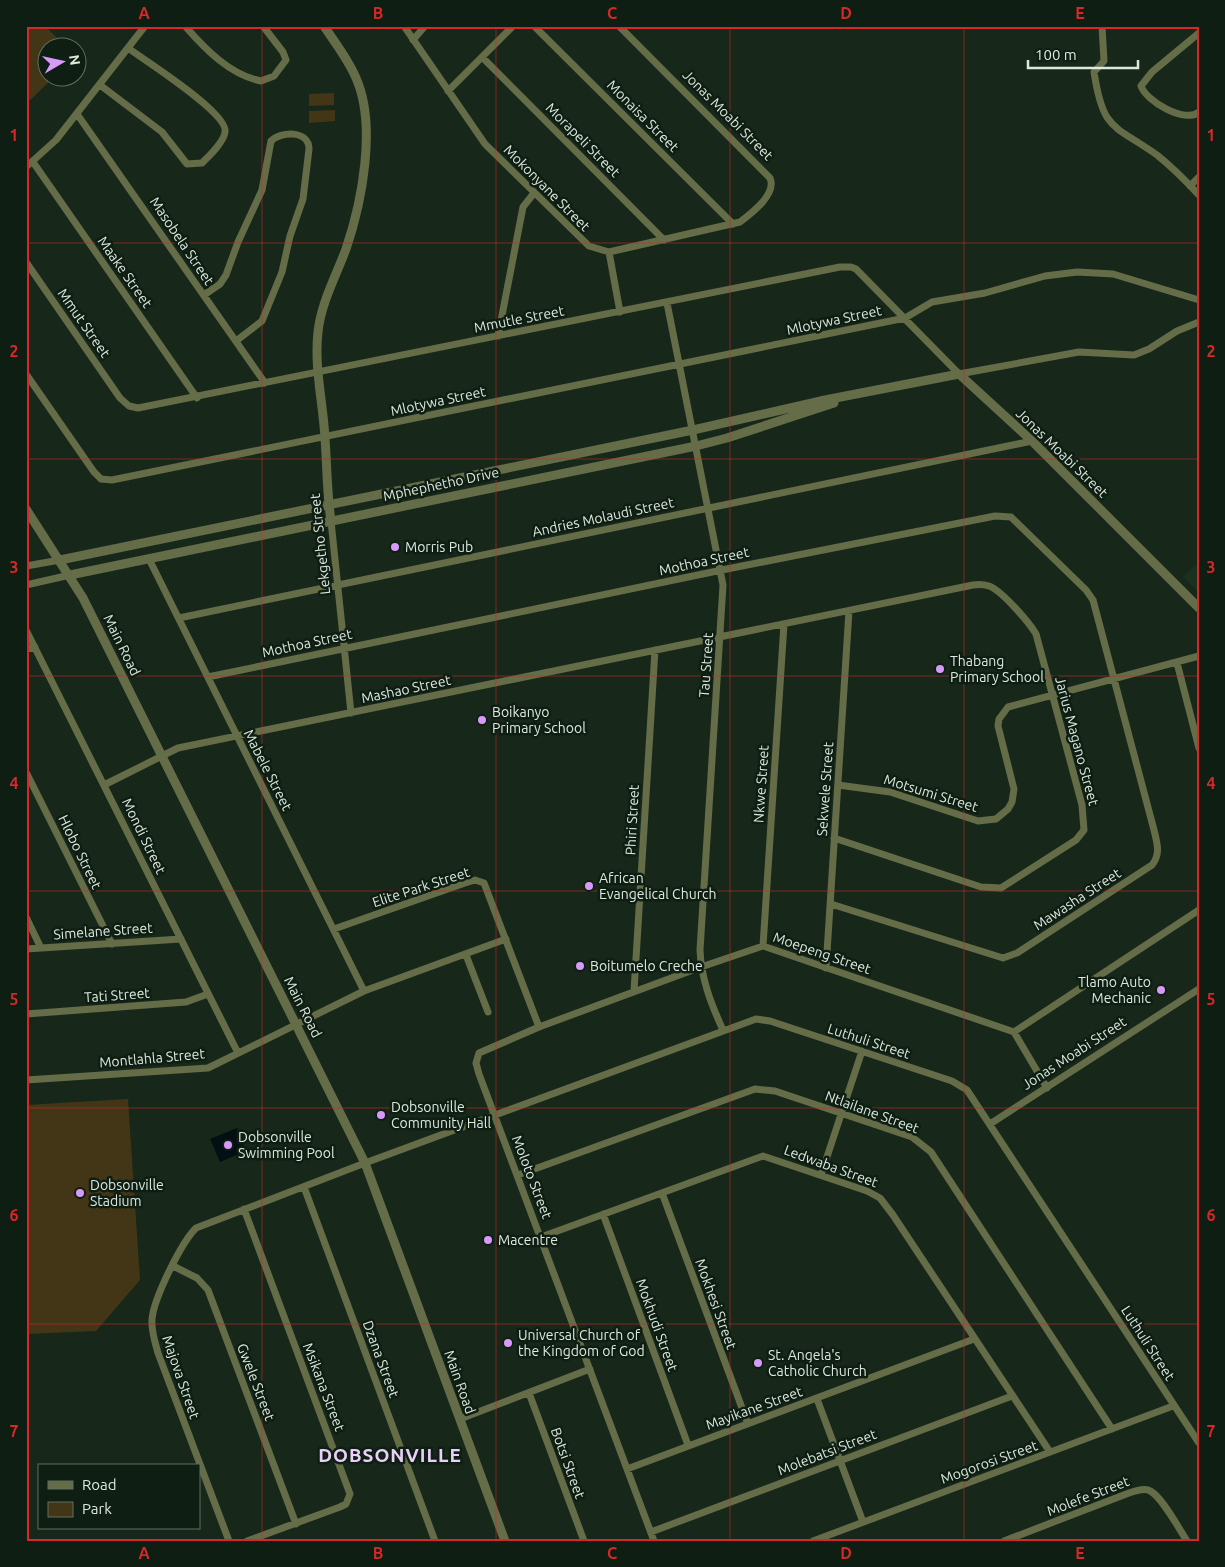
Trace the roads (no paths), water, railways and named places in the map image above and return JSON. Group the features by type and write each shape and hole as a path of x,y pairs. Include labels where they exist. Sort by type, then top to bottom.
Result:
{"street":[{"path":"26,167 34,162 56,140 78,114 145,26"},
{"path":"185,26 205,48 225,64 261,81 274,76 286,60 283,52 263,26"},
{"name":"Lekgetho Street","path":"324,26 351,67 361,91 366,154 361,188 346,248 320,319 317,342 329,504 351,713"},
{"name":"Mokonyane Street","path":"404,26 485,144 589,246 609,252"},
{"path":"413,40 425,26"},
{"path":"448,91 513,26"},
{"name":"Monaisa Street","path":"534,26 733,224"},
{"name":"Jonas Moabi Street","path":"620,26 770,178 771,189 767,196 750,214 733,224"},
{"path":"1102,26 1104,61 1094,72 1098,97 1104,113 1118,131 1156,154 1199,195"},
{"path":"1198,34 1152,72 1141,86 1150,98 1178,115 1192,116 1199,112"},
{"path":"100,85 162,132 188,164 202,163 222,140 225,133 224,125 206,105 128,48"},
{"name":"Morapeli Street","path":"483,58 664,240"},
{"name":"Masobela Street","path":"78,114 265,383"},
{"path":"204,295 220,284 226,275 238,242 262,190 271,141 278,136 295,135 304,137 309,144 303,199 290,236 282,272 262,321 236,341"},
{"name":"Maake Street","path":"34,162 197,398"},
{"path":"1190,186 1199,177"},
{"path":"498,336 523,207 534,193"},
{"path":"620,312 609,252 733,224"},
{"name":"Mmut Street","path":"26,262 120,398"},
{"name":"Mmutle Street","path":"120,398 129,406 138,408 197,398 848,266 856,269 905,318"},
{"name":"Mlotywa Street","path":"26,374 94,472 104,480 116,480 905,318 932,302 985,293 1045,276 1077,272 1113,274 1199,300"},
{"name":"Tau Street","path":"667,303 724,585 700,950 701,967 712,1004 723,1030"},
{"name":"Jonas Moabi Street","path":"905,318 959,374 1032,441 1199,608"},
{"path":"959,374 1079,352 1134,355 1149,349 1177,331 1199,322"},
{"name":"Mphephetho Drive","path":"26,566 693,430 825,400 959,374"},
{"name":"Mphephetho Drive","path":"26,585 696,446 755,430 858,395"},
{"name":"Andries Molaudi Street","path":"179,618 1032,441"},
{"name":"Main Road","path":"26,509 70,575 365,1162 505,1541"},
{"name":"Mothoa Street","path":"208,677 722,570 1006,515 1019,523 1091,595 1114,679"},
{"name":"Mabele Street","path":"149,559 364,991"},
{"name":"Jarius Magano Street","path":"720,636 973,585 988,586 1008,602 1033,628 1082,805 1085,826 1076,840 1001,888 988,888 834,838"},
{"name":"Sekwele Street","path":"826,968 849,611"},
{"name":"Nkwe Street","path":"763,946 784,624"},
{"name":"Mondi Street","path":"26,630 238,1053"},
{"name":"Mashao Street","path":"104,785 178,748 720,636"},
{"path":"26,649 35,647"},
{"name":"Phiri Street","path":"634,991 655,650"},
{"name":"Motsumi Street","path":"838,786 890,792 978,821 996,819 1008,809 1012,802 1014,789 1000,733 999,719 1008,707 1199,656"},
{"path":"1177,663 1199,748"},
{"name":"Mawasha Street","path":"831,904 1003,958 1017,953 1152,865 1157,859 1157,846 1114,679"},
{"name":"Hlobo Street","path":"26,772 112,944"},
{"name":"Elite Park Street","path":"334,930 475,880 484,883 487,886 539,1026"},
{"path":"1047,1088 1014,1032 1199,910"},
{"path":"26,917 41,948"},
{"name":"Simelane Street","path":"26,949 181,939"},
{"name":"Montlahla Street","path":"26,1080 199,1070 238,1053 364,991 506,940"},
{"name":"Moepeng Street","path":"484,1050 539,1026 763,946 1014,1032"},
{"path":"466,955 488,1012"},
{"name":"Jonas Moabi Street","path":"990,1124 1199,989"},
{"name":"Tati Street","path":"26,1014 186,1002 208,994"},
{"name":"Luthuli Street","path":"365,1162 748,1021 762,1019 862,1051 962,1086 990,1124 1199,1443"},
{"name":"Moloto Street","path":"484,1050 479,1053 476,1063 654,1541"},
{"path":"822,1175 862,1051"},
{"name":"Ntlailane Street","path":"518,1175 755,1089 775,1091 912,1137 931,1152 1112,1429"},
{"name":"Ledwaba Street","path":"541,1237 763,1156 867,1191 884,1202 1050,1452"},
{"name":"Majova Street","path":"229,1541 153,1336 154,1308 182,1245 196,1228 365,1162"},
{"name":"Dzana Street","path":"304,1187 435,1541"},
{"name":"Mokhesi Street","path":"662,1193 748,1424"},
{"name":"Msikana Street","path":"244,1209 350,1494 346,1504 340,1507 247,1541"},
{"name":"Mokhudi Street","path":"603,1214 688,1445"},
{"name":"Gwele Street","path":"173,1266 197,1278 208,1290 296,1524"},
{"name":"Mayikane Street","path":"627,1469 974,1340"},
{"path":"460,1420 590,1369"},
{"name":"Botsi Street","path":"529,1393 584,1541"},
{"name":"Molebatsi Street","path":"651,1532 1012,1396"},
{"path":"817,1399 863,1522"},
{"name":"Mogorosi Street","path":"813,1541 830,1538 863,1522 1173,1406"},
{"name":"Molefe Street","path":"1004,1541 1128,1493 1145,1489 1151,1490 1160,1499 1187,1541"}],"place":[{"name":"Morris Pub","path":"395,547"},
{"name":"Thabang Primary School","path":"940,669"},
{"name":"Boikanyo Primary School","path":"482,720"},
{"name":"African Evangelical Church","path":"589,886"},
{"name":"Boitumelo Creche","path":"580,966"},
{"name":"Tlamo Auto Mechanic","path":"1161,990"},
{"name":"Dobsonville Community Hall","path":"381,1115"},
{"name":"Dobsonville Swimming Pool","path":"228,1145"},
{"name":"Dobsonville Stadium","path":"80,1193"},
{"name":"Macentre","path":"488,1240"},
{"name":"Universal Church of the Kingdom of God","path":"508,1343"},
{"name":"St. Angela's Catholic Church","path":"758,1363"}],"district":[{"name":"DOBSONVILLE","path":"390,1455"}]}
